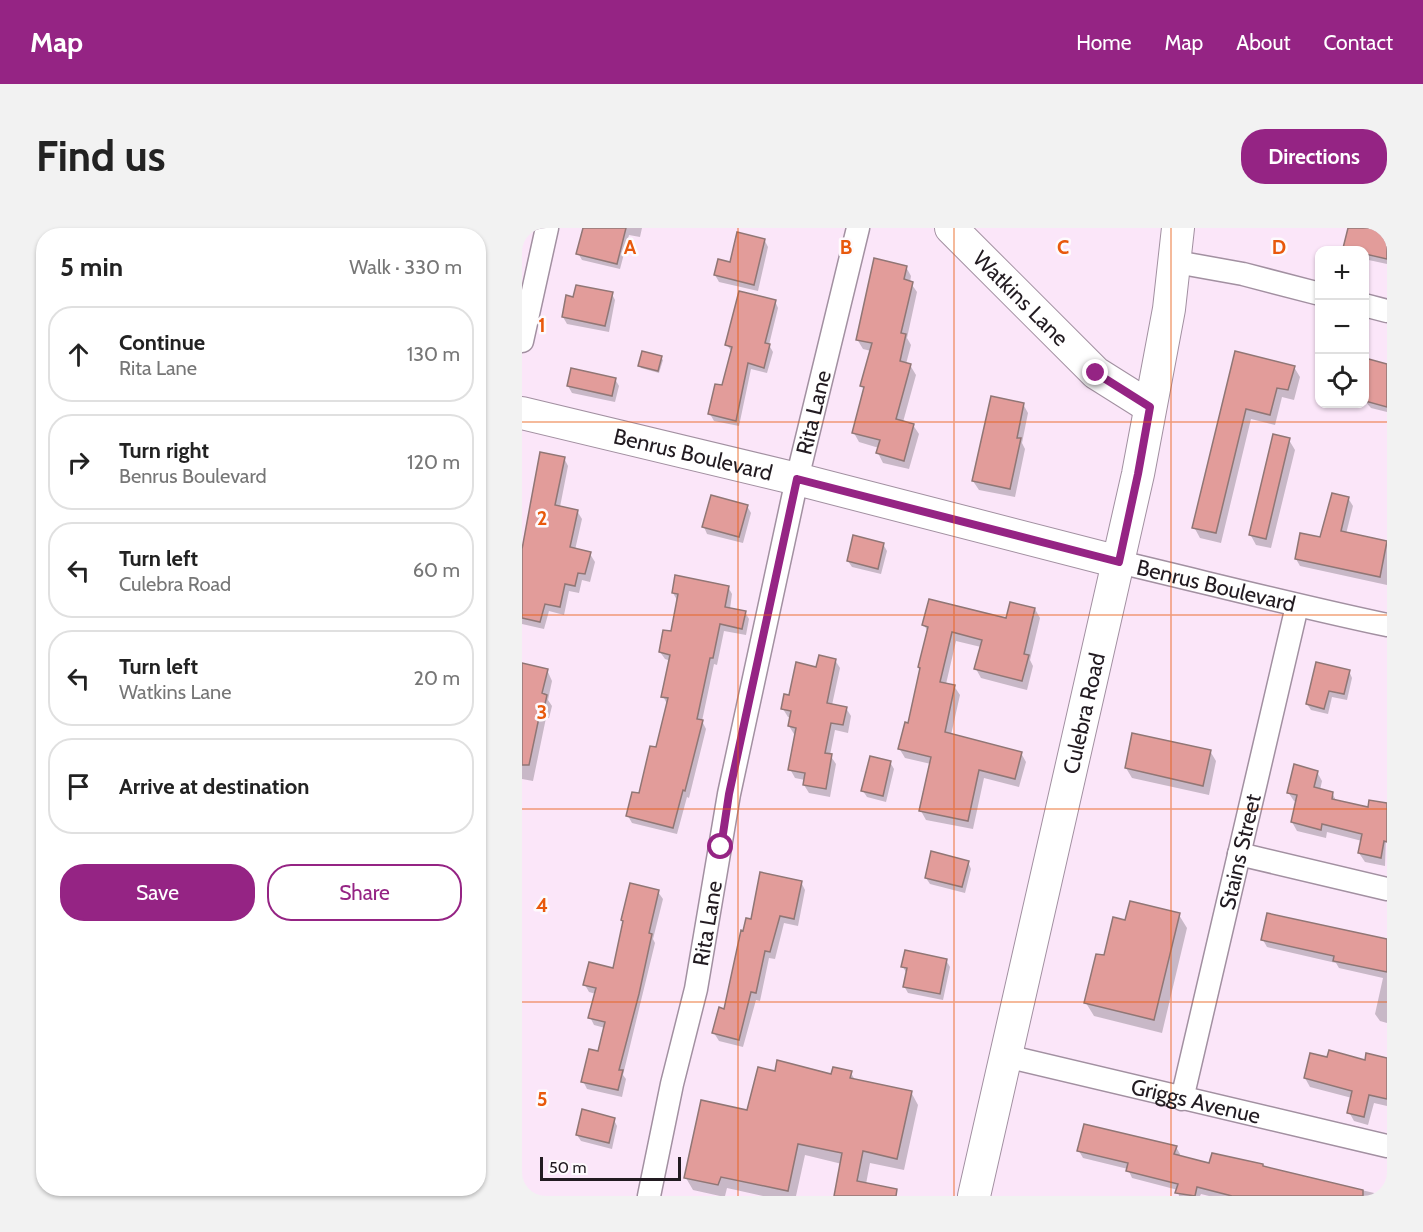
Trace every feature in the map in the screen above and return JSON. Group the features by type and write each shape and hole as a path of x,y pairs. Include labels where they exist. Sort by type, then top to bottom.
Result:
{"main road":[{"name":"Watkins Lane","path":"951,228 1096,373 1150,407"},
{"name":"Culebra Road","path":"974,1196 1138,474 1169,309 1178,228"},
{"name":"Benrus Boulevard","path":"522,413 797,479 1119,562"}],"street":[{"path":"522,342 547,228"},
{"name":"Rita Lane","path":"649,1196 672,1084 696,989 729,794 797,479 858,228"},
{"path":"1176,262 1243,274 1315,293"},
{"path":"1369,306 1387,311"},
{"name":"Benrus Boulevard","path":"1119,562 1232,588 1297,606 1387,625"},
{"name":"Stains Street","path":"1182,1099 1297,606"},
{"path":"1239,855 1387,889"},
{"name":"Griggs Avenue","path":"1006,1056 1387,1146"}],"building":[{"path":"583,228 626,228 617,264 576,254"},
{"path":"1348,228 1387,228 1387,259 1369,255 1369,246 1344,246"},
{"path":"737,232 765,239 754,285 714,275 718,259 730,262"},
{"path":"874,258 907,266 904,279 913,282 901,333 906,334 900,361 911,364 896,419 914,424 904,461 876,453 880,440 852,433 864,387 860,386 872,343 856,340"},
{"path":"576,285 613,292 605,326 562,317 566,295 573,297"},
{"path":"739,291 776,300 765,343 770,344 764,368 748,363 736,421 708,414 715,384 722,385 732,347 725,345"},
{"path":"642,351 662,356 658,371 638,366"},
{"path":"1235,351 1295,366 1288,390 1277,388 1270,415 1246,409 1216,533 1192,528"},
{"path":"1369,359 1387,364 1387,407 1369,402"},
{"path":"571,368 616,378 612,396 567,386"},
{"path":"991,396 1024,403 1017,438 1021,438 1010,489 972,481"},
{"path":"1273,434 1290,438 1266,539 1249,535"},
{"path":"540,452 565,457 555,505 578,510 570,547 591,552 585,574 578,573 575,586 565,584 560,607 545,604 540,622 522,618 522,549"},
{"path":"1332,493 1349,497 1341,531 1387,541 1380,577 1295,559 1300,533 1320,537"},
{"path":"711,495 748,505 739,537 702,527"},
{"path":"853,535 884,543 878,569 847,561"},
{"path":"675,575 729,586 725,607 746,611 742,629 720,624 697,719 703,720 673,828 626,816 632,792 639,793 650,746 656,747 668,698 661,697 670,655 659,652 663,630 671,631 678,594 672,593"},
{"path":"929,599 1006,618 1010,602 1035,608 1024,654 1029,655 1022,681 974,669 982,640 952,632 940,682 955,685 945,732 1022,752 1015,779 979,770 968,821 919,811 931,757 898,749 905,722 908,723 920,668 918,667 928,627 922,625"},
{"path":"819,655 836,659 827,703 847,707 843,725 831,723 825,753 832,754 826,789 803,785 805,773 788,770 796,728 788,726 791,711 781,709 784,694 789,695 796,662 816,667"},
{"path":"1316,662 1350,670 1344,694 1329,691 1324,709 1306,704"},
{"path":"522,663 548,669 542,693 547,695 544,709 541,708 529,765 522,765"},
{"path":"1132,733 1211,750 1203,786 1125,768"},
{"path":"870,756 891,761 883,796 861,791"},
{"path":"1294,764 1318,771 1314,787 1333,792 1332,799 1368,807 1369,800 1387,803 1387,842 1384,841 1381,858 1358,853 1362,834 1322,824 1321,830 1291,822 1297,795 1287,793"},
{"path":"931,851 969,861 962,887 925,878"},
{"path":"760,872 802,881 794,919 780,916 770,952 765,951 756,993 751,992 739,1040 712,1033 719,1007 724,1009 741,930 743,931 746,918 751,919"},
{"path":"630,883 659,890 639,994 619,1070 623,1070 618,1090 581,1082 589,1049 598,1051 605,1022 588,1018 596,988 583,985 589,962 613,968"},
{"path":"1130,901 1180,913 1154,1020 1084,1003 1096,954 1104,955 1113,917 1125,920"},
{"path":"1267,913 1387,939 1387,972 1333,961 1334,956 1261,940"},
{"path":"905,950 947,959 940,994 903,987 907,968 901,967"},
{"path":"1329,1050 1365,1060 1366,1053 1387,1058 1387,1099 1369,1095 1364,1117 1347,1113 1352,1091 1304,1078 1310,1053 1327,1057"},
{"path":"777,1060 831,1074 833,1067 852,1071 850,1078 912,1091 897,1159 863,1151 857,1181 897,1189 896,1196 834,1196 842,1153 798,1144 788,1191 721,1177 718,1185 684,1178 701,1100 747,1110 758,1067 775,1071"},
{"path":"582,1109 615,1118 609,1143 576,1135"},
{"path":"1084,1124 1177,1146 1174,1154 1209,1163 1212,1153 1263,1164 1263,1166 1363,1190 1363,1196 1232,1196 1197,1187 1195,1196 1175,1193 1178,1184 1126,1171 1128,1163 1077,1151"}],"route":[{"path":"721,847 729,794 797,479 1119,562 1150,407 1096,373"}]}
